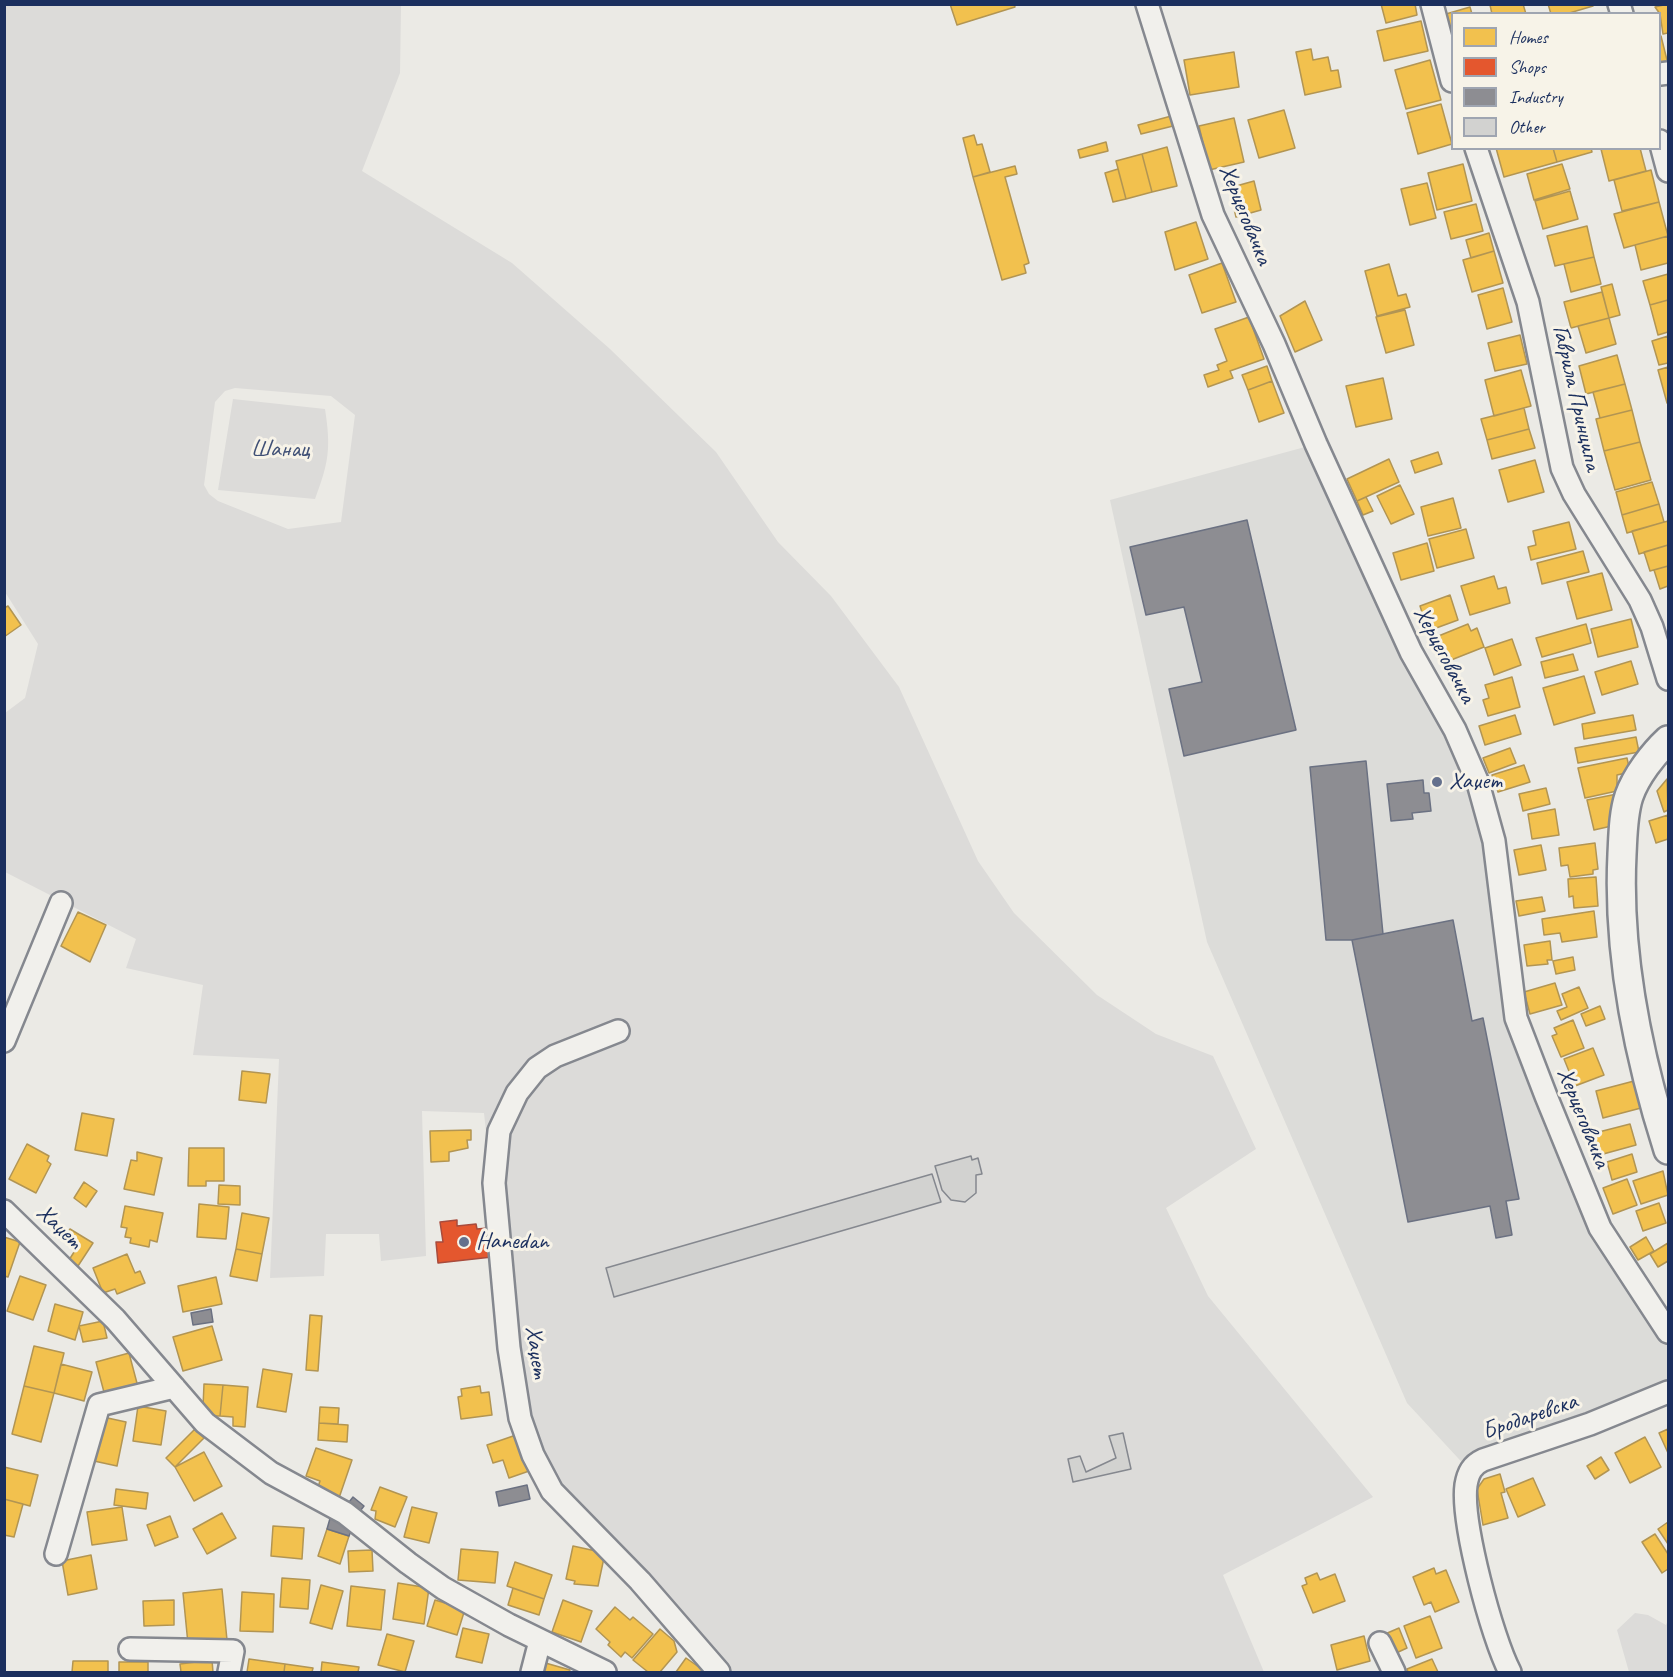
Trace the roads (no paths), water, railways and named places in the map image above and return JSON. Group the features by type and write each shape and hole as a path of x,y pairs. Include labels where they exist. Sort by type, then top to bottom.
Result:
{"street":[{"name":"Херцеговачка","path":"1147,4 1213,215 1274,344 1316,444 1411,652 1455,730 1478,783 1494,842 1516,1018 1546,1096 1600,1227 1668,1332"},
{"path":"1432,4 1451,77"},
{"path":"1661,148 1668,171"},
{"name":"Гаврила Принципа","path":"1477,150 1528,302 1562,468 1574,494 1648,615 1668,679"},
{"path":"1668,740 1650,762 1630,794 1623,833 1622,916 1626,964 1641,1047 1668,1150"},
{"path":"4,1041 61,903"},
{"name":"Хаџет","path":"618,1031 555,1056 537,1068 517,1093 499,1131 494,1183 511,1360 523,1428 533,1455 552,1491 640,1581 719,1672"},
{"name":"Хаџет","path":"4,1211 115,1319 205,1423 271,1473 345,1513 443,1588 540,1641 605,1672"},
{"path":"56,1554 99,1406 174,1387"},
{"name":"Бродаревска","path":"1510,1672 1496,1640 1471,1532 1465,1500 1470,1471 1475,1464 1483,1460 1590,1424 1668,1392"},
{"path":"532,1672 540,1641"},
{"path":"1380,1643 1394,1672"},
{"path":"130,1649 233,1651 229,1672"}],"place":[{"name":"Хаџет","path":"1437,782"},
{"name":"Hanedan","path":"464,1242"}],"park label":[{"name":"Шанац","path":"280,450"}]}
